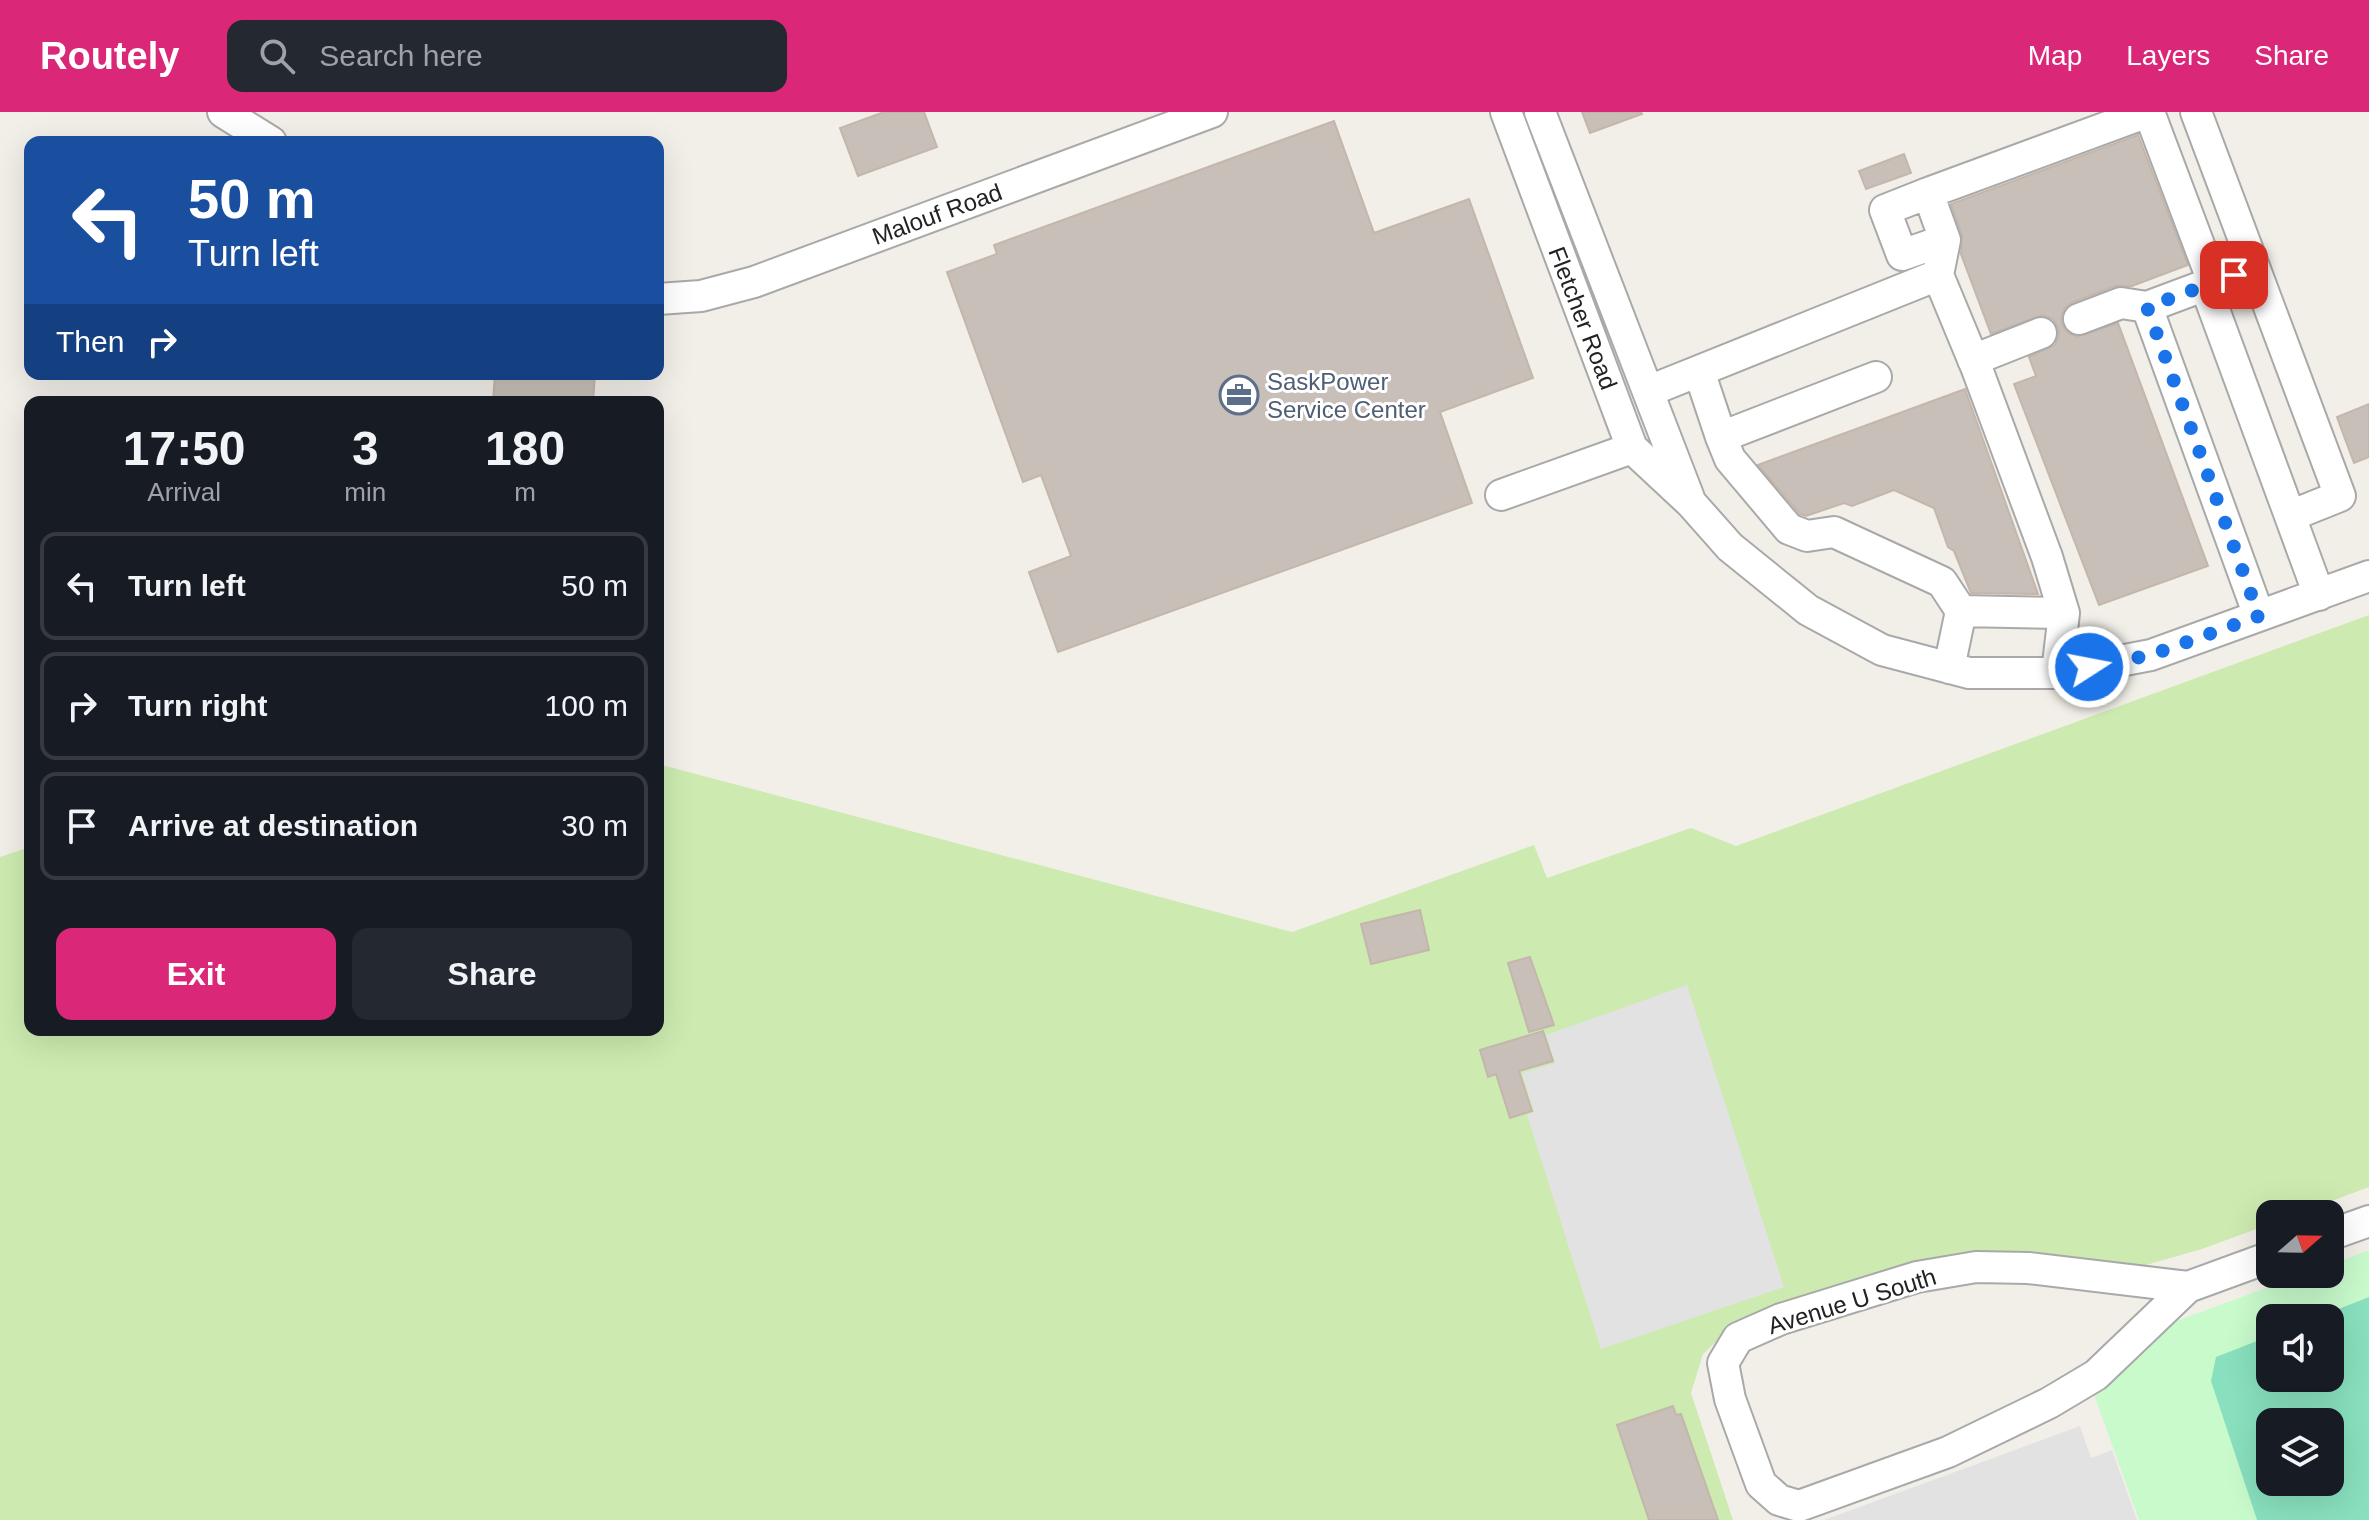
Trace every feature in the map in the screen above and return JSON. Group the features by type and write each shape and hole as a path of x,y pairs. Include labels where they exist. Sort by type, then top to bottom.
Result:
{"street":[{"path":"223,112 261,136"},
{"name":"Malouf Road","path":"664,299 701,296 754,282 1212,112"},
{"name":"Fletcher Road","path":"1506,112 1632,448 1687,493 1730,547 1808,610 1882,650 1969,673 2057,673 2151,655 2369,576"},
{"name":"Fletcher Road","path":"1540,112 1687,493"},
{"path":"1945,240 1902,255 1885,210 2149,112 2319,595"},
{"path":"2196,112 2340,496 2290,516"},
{"path":"1928,193 1945,240 1938,275 2047,557 2064,613 2057,673"},
{"path":"2079,319 2121,303 2147,307 2254,267"},
{"path":"1649,391 1938,275"},
{"path":"2147,307 2259,616"},
{"path":"1973,360 2041,333"},
{"path":"1699,371 1726,448 1789,529 1807,536 1834,532 1942,582 1961,611 1949,668"},
{"path":"1687,493 1726,448 1876,377"},
{"path":"1501,495 1632,448"},
{"path":"1755,567 1789,529"},
{"path":"1961,611 2064,613"},
{"path":"2344,1230 2369,1221"},
{"name":"Avenue U South","path":"2188,1287 2028,1268 1976,1267 1917,1277 1781,1319 1738,1338 1723,1363 1730,1399 1761,1484 1779,1500 1799,1506 1948,1452 2049,1403 2096,1375 2188,1287 2256,1262"}],"green space":[{"path":"2369,615 2369,1187 2334,1200 2256,1200 2256,1229 2202,1249 2125,1271 2030,1257 1732,1327 1703,1354 1691,1393 1733,1520 0,1520 0,857 24,849 24,1036 664,1036 664,766 1292,932 1534,845 1547,878 1691,828 1736,846"},
{"path":"2369,1250 2369,1520 2139,1520 2092,1389 2168,1324 2266,1288 2344,1288 2344,1260"},
{"path":"2369,1297 2369,1520 2257,1520 2211,1381 2216,1357 2256,1341 2256,1392 2344,1392 2344,1307"}],"shaded area":[{"path":"1687,985 1784,1287 1601,1349 1527,1115 1534,1112 1522,1073 1555,1063 1546,1035"},
{"path":"2080,1426 2091,1458 2112,1450 2137,1520 1824,1520"}],"building":[{"path":"884,112 924,112 937,147 858,176 840,128"},
{"path":"1582,112 1641,112 1642,114 1590,133"},
{"name":"SaskPower Service Center","path":"1334,121 1374,233 1469,199 1533,378 1440,412 1472,503 1058,652 1029,572 1071,556 1041,475 1023,482 947,272 997,254 994,245"},
{"path":"2138,135 2188,265 2132,286 2115,286 2073,302 2065,308 2062,325 2068,333 2077,337 2118,323 2208,566 2099,605 2014,384 2036,376 2029,357 2055,345 2059,336 2058,327 2053,319 2043,315 1991,334 1961,254 1962,235 1951,204"},
{"path":"1904,154 1911,173 1866,189 1859,171"},
{"path":"495,380 595,380 593,396 493,396"},
{"path":"1965,389 2038,594 1971,593 1954,551 1948,547 1934,508 1894,490 1852,506 1844,503 1806,516 1800,514 1758,465"},
{"path":"2369,404 2369,457 2354,463 2337,417"},
{"path":"1420,910 1429,950 1371,964 1361,924"},
{"path":"1530,957 1554,1025 1529,1032 1508,963"},
{"path":"1543,1031 1553,1061 1519,1071 1532,1111 1510,1118 1496,1074 1488,1077 1480,1050"},
{"path":"1673,1406 1676,1415 1681,1414 1718,1520 1649,1520 1617,1425"}],"place":[{"name":"SaskPower Service Center","path":"1239,395"}],"route":[{"path":"2089,667 2151,655 2259,616 2147,307 2234,275"}]}
